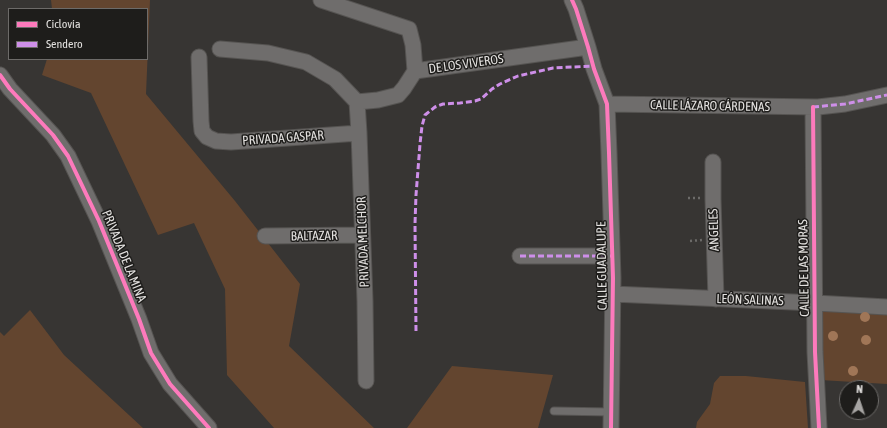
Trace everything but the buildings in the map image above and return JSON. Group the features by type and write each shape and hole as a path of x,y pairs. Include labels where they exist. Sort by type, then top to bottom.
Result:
{"street":[{"path":"321,0 409,29 413,45 415,71"},
{"name":"CALLE GUADALUPE","path":"572,0 607,104 613,294 611,428"},
{"name":"DE LOS VIVEROS","path":"357,102 378,100 398,94 409,82 415,71 588,47"},
{"path":"220,48 268,53 306,62 335,79 357,102"},
{"name":"PRIVADA GASPAR","path":"199,57 201,121 202,130 207,137 216,141 231,142 360,133"},
{"name":"PRIVADA DE LA MINA","path":"0,76 10,89 53,135 68,156 99,221 151,353 170,384 209,428"},
{"name":"CALLE LÁZARO CÁRDENAS","path":"607,104 813,108 845,104 887,95"},
{"name":"PRIVADA MELCHOR","path":"357,102 360,133 366,382"},
{"name":"CALLE DE LAS MORAS","path":"813,108 815,352 819,428"},
{"name":"ANGELES","path":"713,162 716,299"},
{"name":"BALTAZAR","path":"265,236 362,235"},
{"path":"520,256 612,256"},
{"name":"LEÓN SALINAS","path":"613,294 887,307"}],"lane":[{"path":"554,411 612,412"}],"shaded area":[{"path":"51,0 150,0 148,47 148,8 52,8"},
{"path":"47,60 147,60 146,94 235,201 300,284 289,346 374,428 274,428 227,375 225,289 194,223 158,235 91,93 42,75"},
{"path":"820,309 887,313 887,384 879,384 879,380 820,380"},
{"path":"30,310 64,355 143,428 0,428 0,332 4,336"},
{"path":"452,366 553,375 538,428 407,428"},
{"path":"720,376 746,376 805,382 808,428 696,428 697,422 710,404 714,383"}],"marked path":[{"path":"416,331 416,195 422,126 425,115 435,107 443,104 460,103 481,99 500,84 518,76 553,68 593,66"},
{"path":"813,107 845,104 887,95"},
{"path":"520,256 611,256"}],"cycle path":[{"path":"572,0 607,104 613,278 611,428"},
{"path":"0,75 10,89 53,135 68,156 99,221 139,319 151,353 170,384 209,428"},
{"path":"813,107 815,352 819,428"}]}
